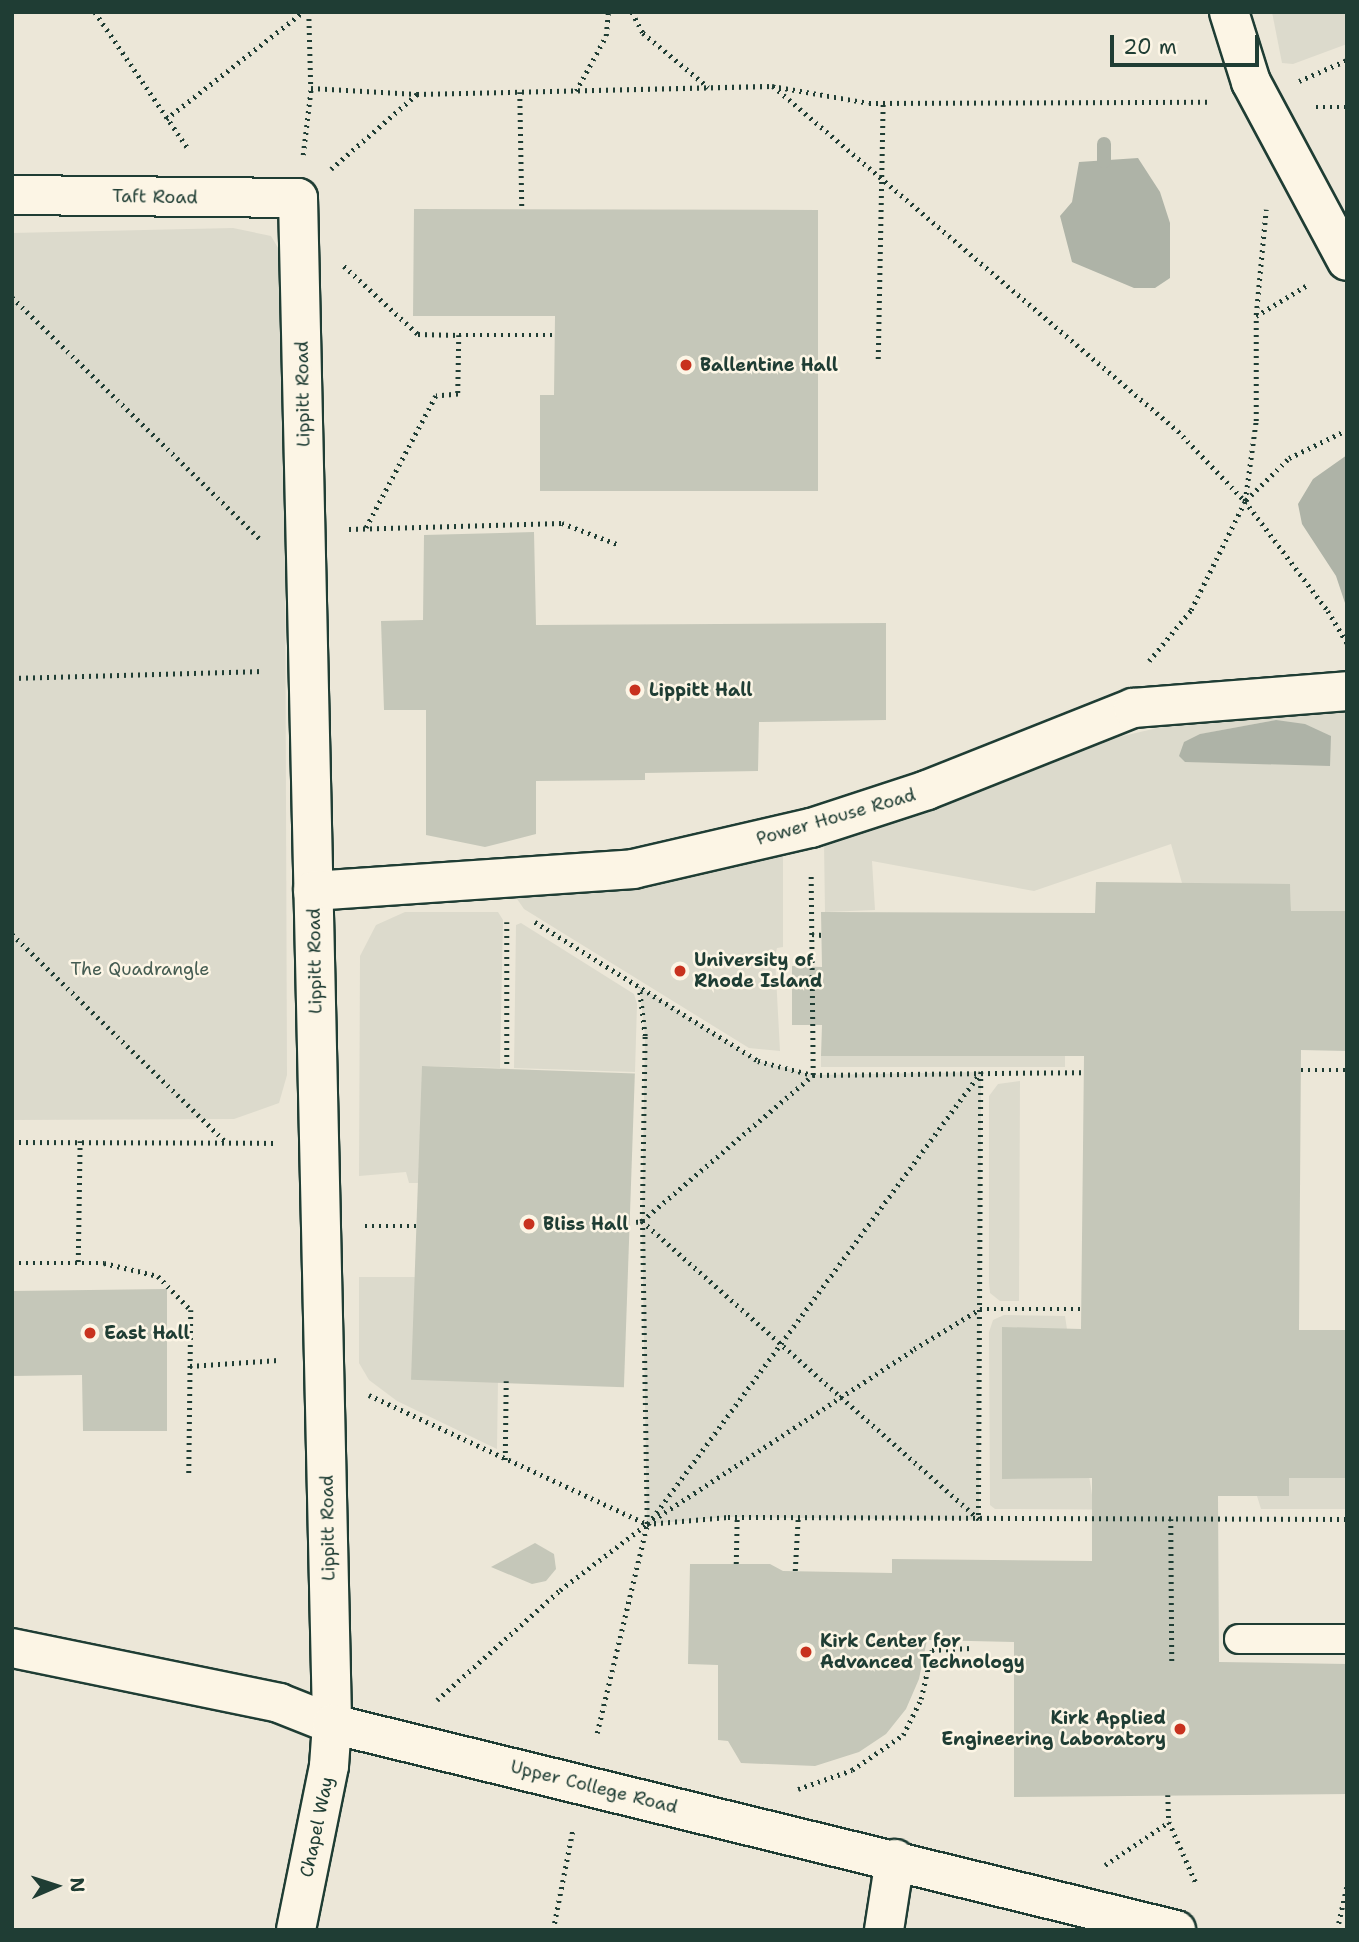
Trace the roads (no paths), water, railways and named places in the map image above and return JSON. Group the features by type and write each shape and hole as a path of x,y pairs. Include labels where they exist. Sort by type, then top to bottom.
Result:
{"street":[{"path":"1229,12 1251,82 1265,107 1331,271"},
{"name":"Taft Road","path":"12,195 224,197 299,214"},
{"name":"Lippitt Road","path":"299,214 332,1724"},
{"name":"Power House Road","path":"313,891 633,869 811,828 927,790 1133,708 1347,691"},
{"name":"Upper College Road","path":"12,1648 279,1703 332,1724 895,1859 1176,1930"},
{"name":"Chapel Way","path":"296,1930 329,1766 332,1724"},
{"path":"884,1930 895,1859"}],"lane":[{"path":"1239,1639 1347,1639"}],"waterway":[{"path":"1104,144 1104,161"}],"place":[{"name":"Ballentine Hall","path":"686,365"},
{"name":"Lippitt Hall","path":"635,690"},
{"name":"University of Rhode Island","path":"680,971"},
{"name":"Bliss Hall","path":"529,1224"},
{"name":"East Hall","path":"90,1333"},
{"name":"Kirk Center for Advanced Technology","path":"806,1652"},
{"name":"Kirk Applied Engineering Laboratory","path":"1180,1729"}],"park label":[{"name":"The Quadrangle","path":"140,969"}]}
